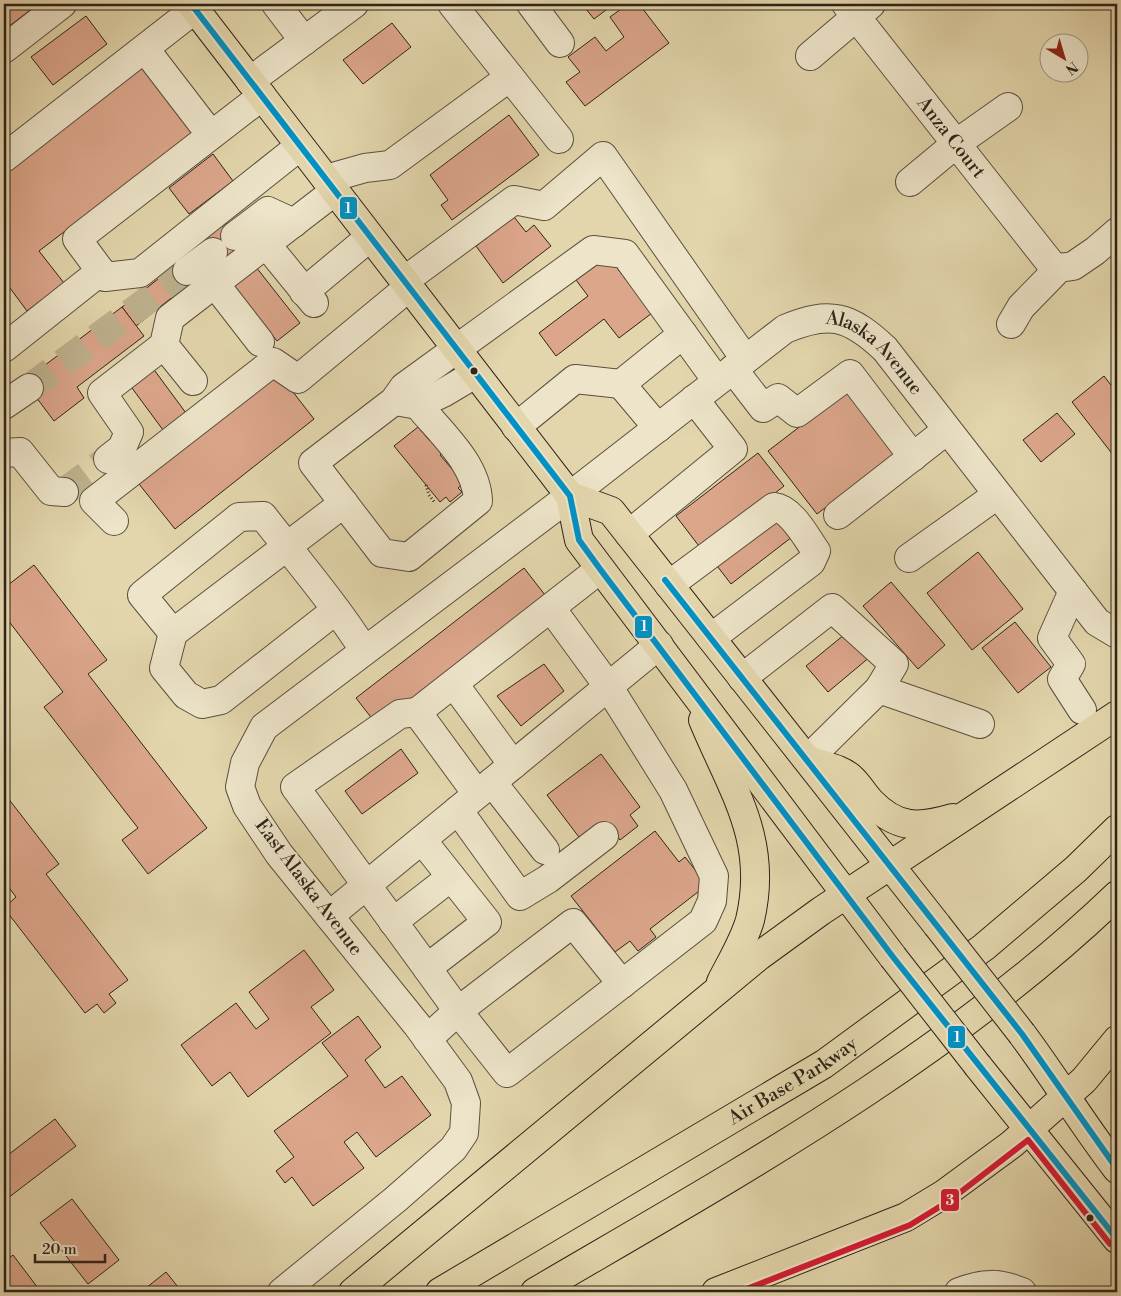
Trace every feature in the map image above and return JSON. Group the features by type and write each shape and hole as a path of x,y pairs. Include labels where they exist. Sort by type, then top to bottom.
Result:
{"main road":[{"path":"193,6 570,496 579,540 600,569 686,679 893,957 1117,1239"},
{"path":"570,496 611,511 808,759 1022,1034 1066,1096 1087,1131 1117,1169"},
{"path":"686,679 723,768 741,801 750,827 755,857 755,889 749,921 717,989"},
{"path":"352,1292 717,989 846,895 1117,715"},
{"path":"808,759 850,777 877,807 902,824 920,826 970,812"},
{"name":"Air Base Parkway","path":"440,1292 824,1064 984,947 1076,869 1117,829"},
{"path":"535,1292 771,1154 852,1104 1014,985 1117,895"},
{"path":"716,1292 906,1217 944,1194 1029,1128 1084,1080 1117,1040"}],"street":[{"path":"4,48 62,4"},
{"path":"276,4 304,41"},
{"path":"300,146 140,273 105,277 77,239 211,135 304,41 354,4"},
{"path":"452,4 559,139"},
{"path":"531,4 560,43"},
{"path":"4,158 145,49 193,6"},
{"path":"810,56 858,8"},
{"name":"Anza Court","path":"858,8 957,143 1052,264 1059,268"},
{"path":"145,49 211,135"},
{"path":"108,459 122,448 129,432 102,393 164,345 170,318 294,223 330,185 365,168 390,165 510,77"},
{"path":"910,182 957,143 1008,106"},
{"path":"114,521 94,501 273,362 298,379 407,284 514,200 544,206 603,156 732,370 763,408 778,398 797,413 850,374 913,457"},
{"path":"235,236 268,211 294,223"},
{"path":"1011,324 1022,307 1059,268 1073,266 1095,251 1117,232"},
{"path":"266,244 309,297 370,237"},
{"path":"475,374 443,394 406,403 313,463 382,553 408,557 478,501 478,487 466,463 406,403 404,387 593,250 625,254 683,334 732,370"},
{"path":"187,271 213,252"},
{"path":"4,348 101,271"},
{"path":"215,284 260,342"},
{"name":"Alaska Avenue","path":"570,496 785,329 806,320 828,318 846,320 866,332 885,349 1097,622 1117,634"},
{"path":"621,384 683,334"},
{"path":"164,345 193,381"},
{"path":"516,427 574,379 621,384 658,428"},
{"path":"4,405 29,388"},
{"path":"629,534 733,449 694,399"},
{"path":"838,515 948,430"},
{"path":"4,453 20,452 51,491 64,492"},
{"path":"909,558 997,495"},
{"name":"East Alaska Avenue","path":"282,1292 396,1199 453,1148 464,1134 466,1103 458,1081 427,1039 279,854 247,806 240,787 244,763 264,727 570,496"},
{"path":"336,610 221,700 202,704 186,695 164,668 173,633 344,503"},
{"path":"669,585 774,507 785,510 801,530 816,551 812,562 711,638"},
{"path":"173,633 142,596 239,517 262,516 336,610 364,650"},
{"path":"551,608 608,686 673,790 714,876 712,901 703,921 507,1073 458,1012 294,787 400,714 417,712 600,569"},
{"path":"1073,591 1052,638 1071,664 1062,679 1082,710"},
{"path":"742,678 832,608 894,664 879,688 808,759"},
{"path":"329,916 659,645"},
{"path":"454,684 513,764"},
{"path":"879,688 980,724"},
{"path":"417,712 476,795 520,896 548,879 604,836"},
{"path":"476,795 545,850"},
{"path":"422,840 487,922 427,968"},
{"path":"393,922 451,876"},
{"path":"427,1039 458,1012 573,923 622,984"},
{"path":"959,1292 979,1285 1006,1286 1022,1292"}],"building":[{"path":"4,4 30,4 33,8 4,30"},
{"path":"582,4 614,4 594,19"},
{"path":"628,4 639,4 669,43 585,106 566,82 580,72 568,57 595,37 606,51 624,37 610,17"},
{"path":"86,16 107,44 53,85 31,57"},
{"path":"392,23 411,47 363,84 343,60"},
{"path":"143,63 196,131 39,251 64,283 27,311 4,280 4,170"},
{"path":"509,115 539,155 452,220 441,205 448,200 430,175"},
{"path":"213,154 233,181 189,214 169,188"},
{"path":"514,217 526,232 534,225 551,246 503,283 476,246"},
{"path":"226,223 242,245 220,261 204,240"},
{"path":"608,256 633,289 642,283 660,307 619,338 604,319 556,356 539,333 588,296 576,280"},
{"path":"180,262 194,280 136,326 122,307"},
{"path":"256,267 300,323 277,341 233,285"},
{"path":"122,307 144,336 77,387 84,398 54,421 24,381"},
{"path":"152,367 186,413 163,430 129,384"},
{"path":"279,374 314,419 175,529 139,484"},
{"path":"1104,376 1117,393 1117,460 1072,402"},
{"path":"854,385 902,449 817,514 768,451"},
{"path":"1057,413 1075,434 1041,462 1023,440"},
{"path":"418,427 430,441 434,438 445,452 440,455 464,483 458,488 462,492 450,502 446,497 440,502 394,446"},
{"path":"758,453 784,486 702,550 676,516"},
{"path":"774,515 792,537 731,584 714,562"},
{"path":"978,552 1023,609 972,650 927,593"},
{"path":"34,565 107,660 88,674 207,828 148,874 122,840 138,828 44,707 63,692 4,615 4,588"},
{"path":"524,568 545,595 377,725 356,698"},
{"path":"891,582 945,645 918,669 863,606"},
{"path":"1015,622 1051,667 1018,693 982,648"},
{"path":"850,630 871,656 828,692 806,666"},
{"path":"544,664 564,691 521,726 497,696"},
{"path":"401,749 418,773 362,814 345,791"},
{"path":"601,754 640,807 630,815 638,826 620,840 610,826 585,845 547,795"},
{"path":"4,793 59,864 46,874 128,980 109,994 116,1003 104,1013 97,1004 85,1013 4,908 16,897 4,881"},
{"path":"655,831 679,862 685,857 707,885 650,929 656,937 638,951 630,941 615,952 571,896"},
{"path":"304,950 334,990 311,1007 331,1033 248,1097 230,1072 212,1086 181,1045 236,1003 256,1029 269,1019 249,992"},
{"path":"358,1016 381,1047 365,1060 385,1088 402,1076 431,1115 376,1157 357,1132 344,1142 364,1168 313,1206 292,1177 285,1183 276,1171 294,1157 274,1131 348,1076 322,1043"},
{"path":"55,1119 76,1146 4,1201 4,1158"},
{"path":"72,1199 119,1260 88,1284 40,1223"},
{"path":"13,1255 41,1292 4,1292 4,1262"},
{"path":"166,1272 182,1292 141,1292"}],"tunnel":[{"path":"29,388 187,271"},
{"path":"64,492 108,459"}],"transit line":[{"name":"1","path":"191,4 570,496 579,540 600,569 893,957 1117,1239"},
{"name":"1","path":"665,580 1022,1034 1117,1169"},
{"name":"3","path":"739,1292 910,1225 949,1201 1028,1140 1110,1244"}]}
